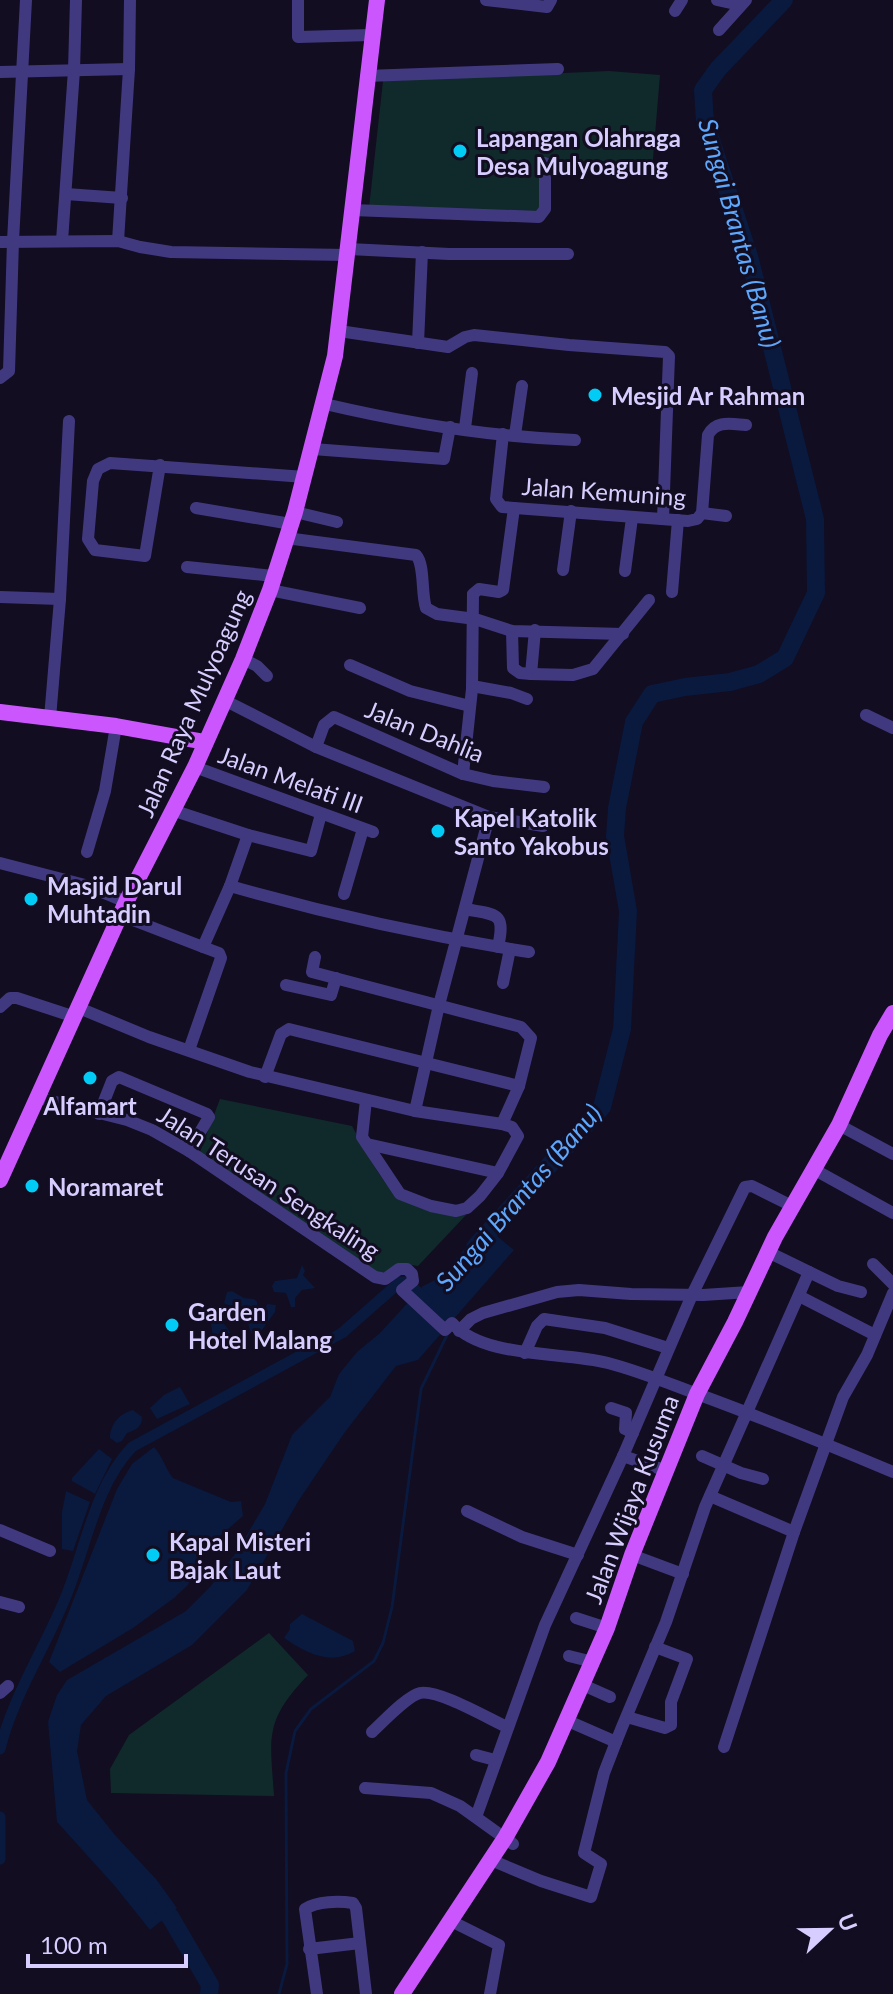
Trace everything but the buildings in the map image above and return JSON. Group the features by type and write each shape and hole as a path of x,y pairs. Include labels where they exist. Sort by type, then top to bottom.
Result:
{"main road":[{"name":"Jalan Raya Mulyoagung","path":"0,1180 123,908 195,767 243,659 272,583 325,404 339,331 377,0"},
{"path":"0,712 116,726 205,742"},
{"name":"Jalan Wijaya Kusuma","path":"402,1994 491,1860 509,1841 568,1721 593,1662 697,1394 792,1206 839,1125 893,1013"}],"street":[{"path":"0,378 9,371 6,242 23,72 26,0"},
{"path":"62,241 76,0"},
{"path":"118,241 129,69 130,0"},
{"path":"298,0 298,37 371,35"},
{"path":"486,0 547,7 551,0"},
{"path":"717,0 743,3"},
{"path":"719,30 743,3"},
{"path":"0,72 129,69"},
{"path":"366,76 558,69"},
{"path":"352,210 539,217 545,209 545,163"},
{"path":"66,194 122,198"},
{"path":"6,242 118,241 171,252 568,254"},
{"path":"418,343 422,252"},
{"path":"339,331 448,347 474,335 659,351 669,356 663,519"},
{"path":"465,428 472,373"},
{"path":"509,434 522,386"},
{"name":"Jalan Kemuning","path":"325,404 381,417 450,427 575,440"},
{"path":"50,718 69,421"},
{"path":"702,513 710,430 720,424 746,425"},
{"path":"313,449 444,459 450,427"},
{"name":"Jalan Kemuning","path":"509,434 496,499 502,507 692,521 702,513 726,516"},
{"path":"160,465 145,556 95,550 88,539 93,481 98,469 110,463 160,465 305,477"},
{"path":"196,508 290,525 416,555 421,561 421,590 426,608 437,614 475,619 512,631 623,634"},
{"path":"463,774 472,686 475,591 499,592 503,588 514,508"},
{"path":"563,570 571,511"},
{"path":"625,571 632,518"},
{"path":"672,592 678,520"},
{"path":"290,525 337,522"},
{"path":"187,567 272,583 360,608"},
{"path":"0,597 60,599"},
{"path":"512,631 513,668 520,673 573,675 593,669 649,600"},
{"path":"531,674 535,630"},
{"path":"243,659 267,676"},
{"path":"350,665 410,691 470,706"},
{"path":"472,686 527,699"},
{"path":"224,700 316,747 489,817 543,826"},
{"path":"866,715 893,728"},
{"name":"Jalan Dahlia","path":"316,747 324,725 334,717 463,774 544,787"},
{"path":"87,852 105,791 116,726"},
{"name":"Jalan Melati III","path":"195,767 368,831 344,894"},
{"path":"172,810 326,856"},
{"path":"311,851 321,814"},
{"path":"415,1111 439,1005 489,817"},
{"path":"203,947 248,835"},
{"path":"0,863 85,885 123,908 219,953 221,958 189,1050"},
{"path":"230,886 319,911 529,952"},
{"path":"465,909 495,915 501,920 503,983"},
{"path":"315,957 311,971 527,1031 531,1038 507,1125"},
{"path":"286,985 331,995 336,978"},
{"path":"0,1007 5,1000 17,998 77,1012 265,1077 415,1111 507,1125 518,1136 498,1173 463,1211 431,1206 400,1194 362,1137 360,1129 366,1100"},
{"path":"265,1077 281,1034 289,1029 519,1086"},
{"path":"99,1114 112,1081 119,1077 207,1114 209,1117 189,1151"},
{"name":"Jalan Terusan Sengkaling","path":"36,1097 140,1124 189,1151 375,1277 390,1278 403,1268 412,1274 408,1288 451,1328 516,1353 573,1356 608,1363 746,1411 893,1472"},
{"path":"839,1125 893,1154"},
{"path":"367,1144 498,1173"},
{"path":"815,1170 893,1213"},
{"path":"476,1817 545,1625 623,1456 692,1295 745,1187 752,1186 792,1206"},
{"path":"768,1252 838,1286 861,1292"},
{"path":"873,1264 893,1284"},
{"path":"491,1860 591,1897 601,1864 584,1853 604,1773 722,1466 809,1272"},
{"path":"451,1328 483,1313 557,1292 579,1290 692,1295 749,1292"},
{"path":"724,1747 794,1532 843,1397 867,1355 893,1293"},
{"path":"799,1296 875,1335"},
{"path":"525,1353 537,1326 544,1319 605,1328 668,1348"},
{"path":"611,1408 626,1413 625,1429 633,1433"},
{"path":"623,1456 667,1471"},
{"path":"702,1456 763,1479"},
{"path":"710,1496 794,1532"},
{"path":"467,1511 522,1537 578,1555"},
{"path":"0,1530 50,1551"},
{"path":"632,1555 683,1574"},
{"path":"0,1602 19,1607"},
{"path":"576,1618 607,1628"},
{"path":"627,1717 670,1727 671,1702 687,1659 655,1647"},
{"path":"569,1656 593,1662"},
{"path":"583,1685 610,1697"},
{"path":"372,1732 413,1696 425,1693 507,1727"},
{"path":"568,1721 616,1742"},
{"path":"476,1755 495,1760"},
{"path":"365,1788 431,1793 476,1817 509,1841"},
{"path":"317,1994 305,1910 312,1905 353,1903 366,1994"},
{"path":"451,1921 499,1945 490,1994"},
{"path":"309,1949 360,1943"}],"green space":[{"path":"609,71 660,75 652,171 548,161 548,157 543,160 539,214 369,208 383,81"},
{"path":"220,1099 352,1126 373,1164 394,1192 422,1208 466,1215 418,1266 405,1264 380,1274 200,1152"},
{"path":"269,1633 308,1675 284,1705 273,1730 271,1758 274,1796 111,1793 110,1769 129,1735"}],"water":[{"path":"485,1226 514,1250 418,1360 396,1366 345,1432 299,1500 247,1590 192,1645 106,1696 81,1725 77,1751 87,1800 156,1879 177,1908 150,1930 57,1822 48,1722 57,1695 67,1680 186,1611 210,1587 238,1550 265,1504 292,1435 330,1397 339,1374 357,1352 380,1333 423,1286 445,1275"},
{"path":"302,1265 303,1275 315,1288 302,1290 295,1298 295,1307 291,1307 286,1293 274,1292 272,1286 275,1281 297,1278"},
{"path":"232,1291 244,1298 254,1299 258,1315 263,1315 267,1304 276,1305 275,1312 259,1334 252,1334 242,1311 224,1303 227,1292"},
{"path":"207,1307 229,1330 227,1339 220,1341 213,1338 211,1324 203,1313"},
{"path":"180,1387 190,1404 157,1419 150,1408 164,1395"},
{"path":"133,1410 142,1417 141,1424 117,1443 110,1438 114,1424 120,1416"},
{"path":"154,1447 173,1478 231,1502 241,1501 243,1516 206,1548 197,1559 188,1585 174,1598 133,1628 60,1672 49,1662 117,1489 132,1464"},
{"path":"99,1449 112,1459 95,1494 72,1481 72,1478"},
{"path":"66,1491 90,1502 73,1551 62,1549 62,1512"},
{"path":"302,1614 353,1641 355,1651 337,1657 319,1656 284,1638 290,1624"}],"waterway":[{"name":"Sungai Brantas (Banu)","path":"475,1247 602,1107 622,1029 628,911 615,836 617,808 634,722 652,694 730,682 759,674 785,658 816,593 815,519 749,256 705,122 703,90 718,69 784,0"},
{"path":"0,1749 19,1695 69,1588 98,1503 118,1464 132,1447 342,1333 400,1282 406,1282 427,1300"},
{"path":"279,1994 287,1964 286,1773 295,1731 311,1709 374,1661 383,1643 392,1607 421,1389 447,1335"},
{"path":"0,1817 0,1859"},
{"name":"Sungai Brantas (Banu)","path":"154,1897 171,1918 210,1985 209,1994"}],"place":[{"name":"Lapangan Olahraga Desa Mulyoagung","path":"460,151"},
{"name":"Mesjid Ar Rahman","path":"595,395"},
{"name":"Kapel Katolik Santo Yakobus","path":"438,831"},
{"name":"Masjid Darul Muhtadin","path":"31,899"},
{"name":"Alfamart","path":"90,1078"},
{"name":"Noramaret","path":"32,1186"},
{"name":"Garden Hotel Malang","path":"172,1325"},
{"name":"Kapal Misteri Bajak Laut","path":"153,1555"}]}
